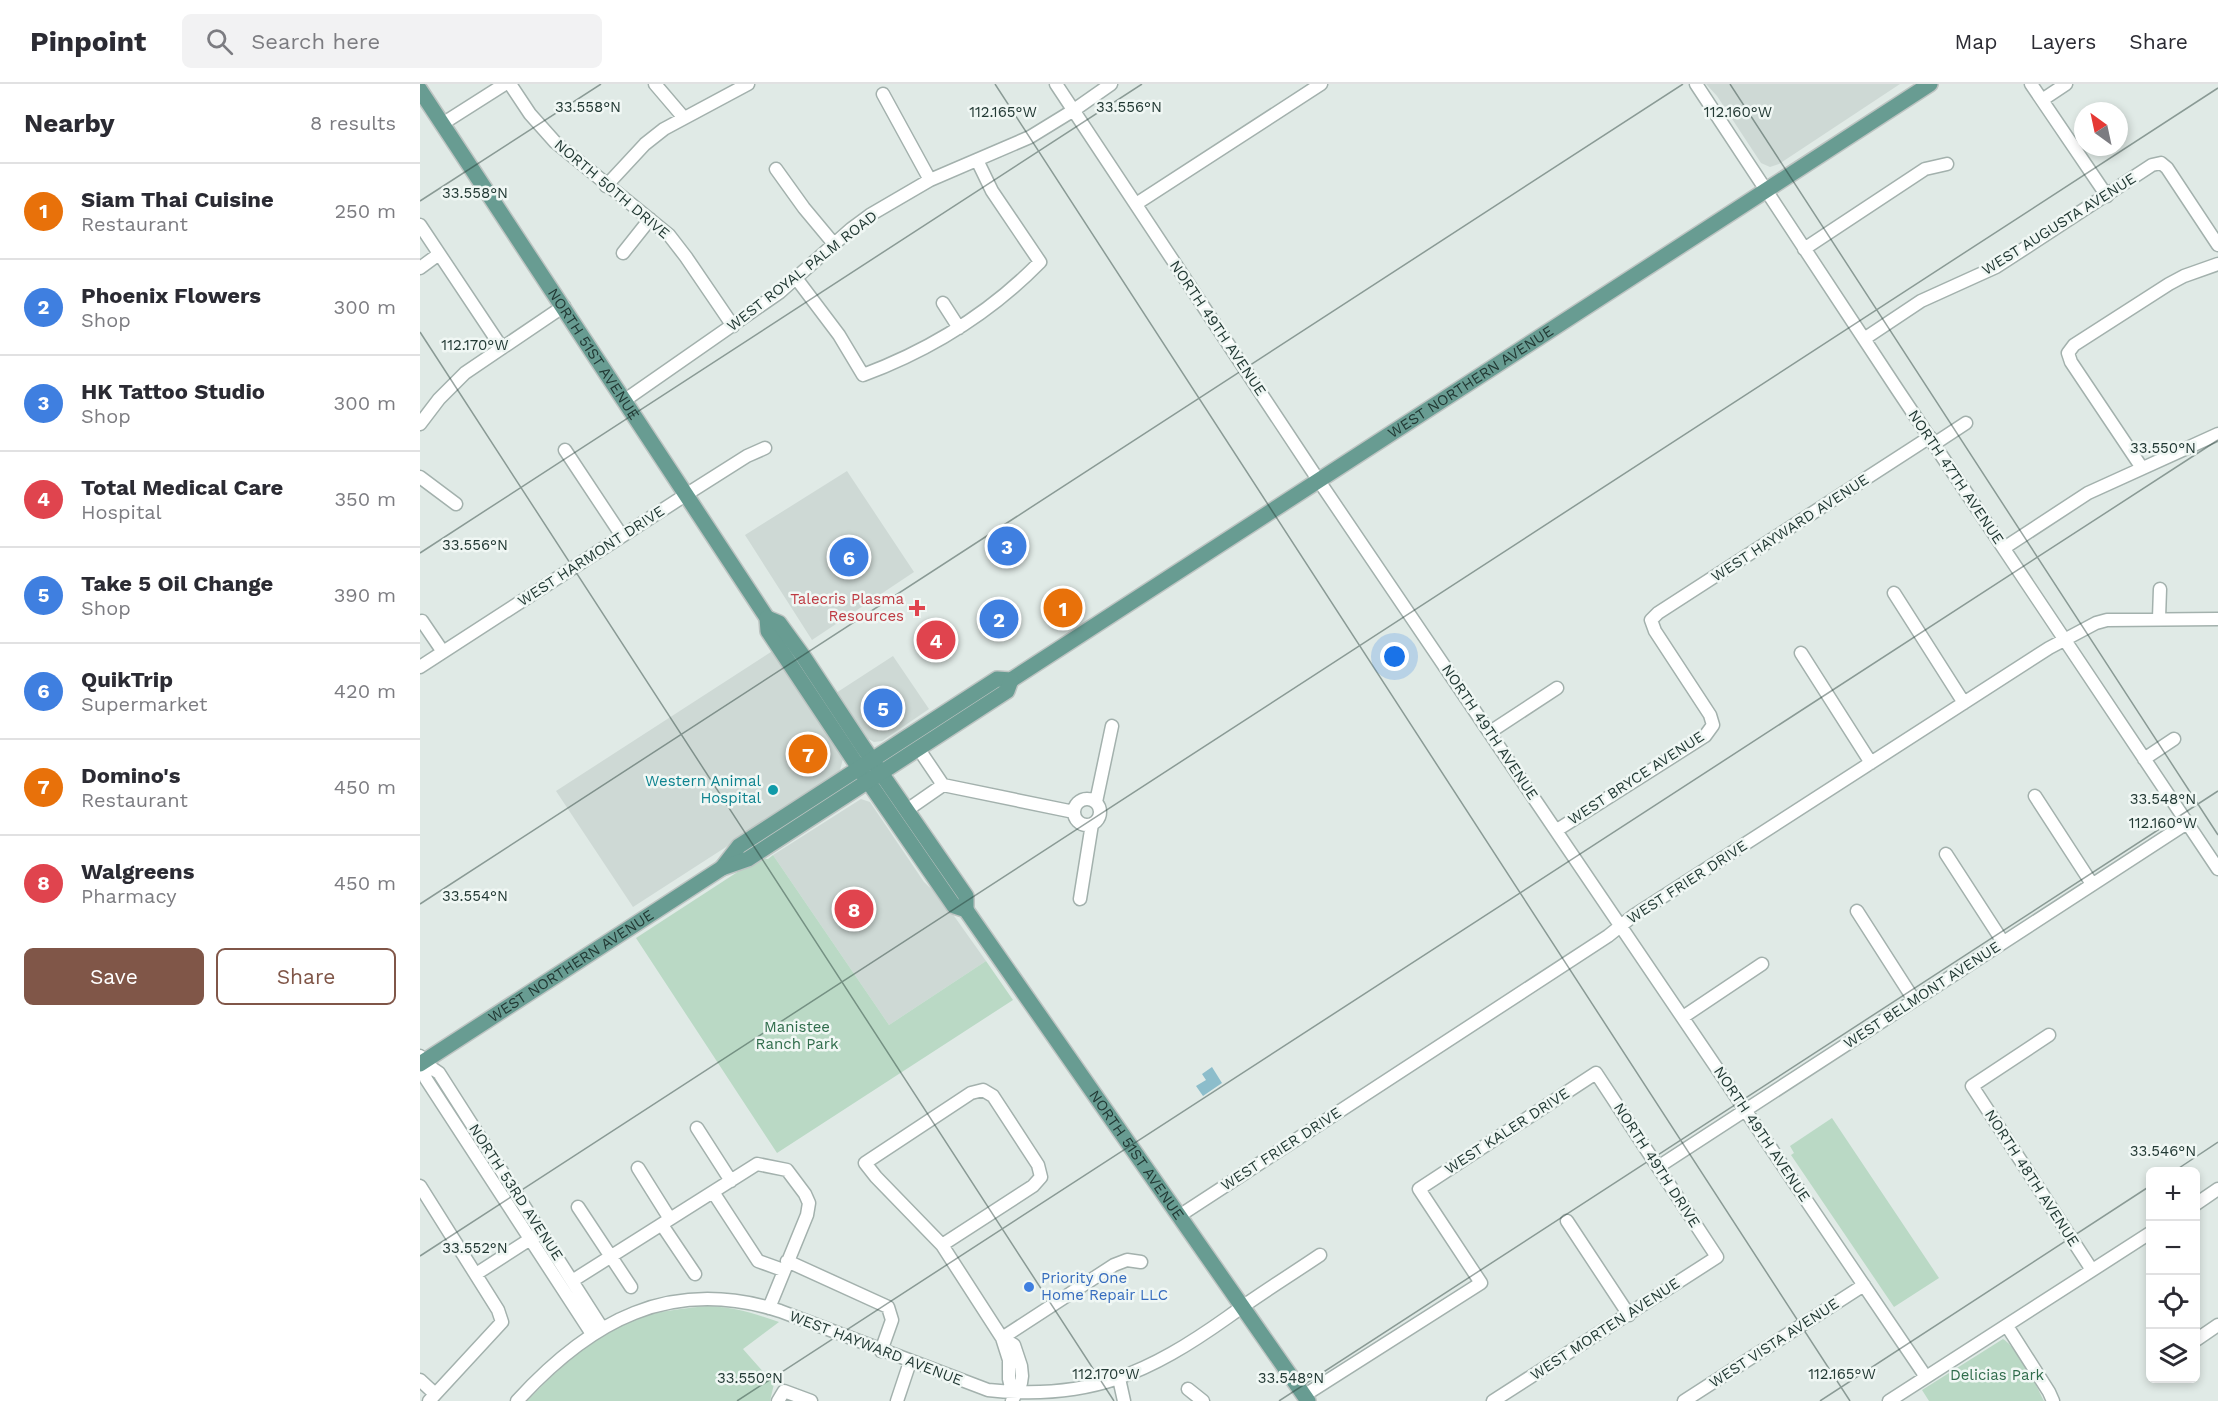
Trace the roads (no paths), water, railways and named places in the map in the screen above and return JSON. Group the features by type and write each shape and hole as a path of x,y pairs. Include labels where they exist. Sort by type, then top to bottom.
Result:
{"main road":[{"name":"WEST NORTHERN AVENUE","path":"722,868 739,846 865,764 997,679 1011,680 1930,84"},
{"name":"NORTH 51ST AVENUE","path":"420,90 767,618 779,622 954,906 966,910"},
{"name":"WEST NORTHERN AVENUE","path":"421,1060 722,868 748,859 874,778 1007,691 1011,680"},
{"name":"NORTH 51ST AVENUE","path":"874,778 907,810 966,896 966,910 1306,1398"}],"street":[{"path":"442,124 505,84"},
{"name":"NORTH 50TH DRIVE","path":"510,84 542,129 606,186 650,219 677,245 733,326"},
{"path":"655,84 684,118"},
{"path":"606,186 645,144 684,118 748,84"},
{"name":"NORTH 49TH AVENUE","path":"1056,84 1319,481 1926,1377"},
{"name":"WEST ROYAL PALM ROAD","path":"625,400 733,326 796,278 870,215 930,180 1030,137 1111,84"},
{"path":"1136,204 1321,84"},
{"name":"NORTH 47TH AVENUE","path":"1696,84 2144,759 2216,862"},
{"path":"2031,84 2107,196"},
{"path":"2042,100 2066,84"},
{"path":"883,94 930,180"},
{"path":"796,278 834,329 864,375 916,353 959,328 1012,288 1040,262 992,191 977,160"},
{"name":"WEST AUGUSTA AVENUE","path":"1864,339 1921,301 1996,267 2152,165 2161,163 2218,245"},
{"path":"1804,249 1925,169 1947,164"},
{"path":"776,169 834,244"},
{"path":"623,253 650,219"},
{"path":"420,225 502,348"},
{"path":"420,268 439,254"},
{"path":"2142,468 2071,362 2068,353 2074,345 2155,292 2184,276 2218,264"},
{"path":"943,303 959,328"},
{"path":"420,424 451,386 465,373 564,306"},
{"name":"WEST HAYWARD AVENUE","path":"1713,725 1710,715 1655,631 1651,620 1658,613 1932,441 1966,423"},
{"path":"2004,548 2079,498 2218,434"},
{"name":"WEST HARMONT DRIVE","path":"420,668 687,494 747,456 765,448"},
{"path":"565,450 622,536"},
{"path":"420,477 456,504"},
{"path":"2159,618 2160,589"},
{"path":"1894,593 1964,703"},
{"name":"WEST FRIER DRIVE","path":"1179,1216 1621,925 2049,648 2096,623 2107,620 2218,619"},
{"path":"422,621 443,652"},
{"path":"1801,653 1871,763"},
{"path":"1490,732 1557,688"},
{"name":"WEST BRYCE AVENUE","path":"1557,830 1705,736 1713,725"},
{"path":"1080,899 1092,824 1100,814 1096,802 1112,726"},
{"path":"2144,759 2174,739"},
{"path":"918,748 943,785 1074,812 1080,822 1092,824"},
{"path":"907,810 943,785"},
{"path":"2035,796 2092,884"},
{"path":"1074,812 1077,804 1084,799 1096,802"},
{"name":"WEST BELMONT AVENUE","path":"1658,1167 2187,823"},
{"path":"1946,854 2003,942"},
{"path":"1857,910 1914,1000"},
{"path":"1683,1017 1762,964"},
{"name":"NORTH 48TH AVENUE","path":"2049,1035 1972,1086 2092,1270"},
{"name":"NORTH 53RD AVENUE","path":"421,1060 440,1073 573,1281 597,1331"},
{"name":"NORTH 53RD AVENUE","path":"421,1060 426,1079 467,1143 530,1239 597,1331"},
{"name":"NORTH 49TH DRIVE","path":"1596,1073 1718,1257"},
{"name":"WEST KALER DRIVE","path":"1306,1398 1480,1283 1419,1189 1596,1073"},
{"path":"942,1245 1033,1186 1041,1177 1038,1165 993,1096 983,1090 971,1094 866,1163 876,1177 942,1245 1002,1338 1014,1345 1021,1366 1021,1383 1012,1399"},
{"path":"697,1128 731,1181"},
{"path":"467,1143 480,1136"},
{"path":"573,1281 757,1164 787,1170 809,1203 807,1215 769,1308"},
{"path":"638,1168 695,1274"},
{"path":"420,1186 498,1310 502,1322 432,1398 420,1380"},
{"path":"2200,1201 2218,1189"},
{"path":"714,1192 758,1261 785,1265 888,1307 892,1320 881,1351"},
{"path":"578,1207 631,1287"},
{"path":"1567,1221 1629,1315"},
{"path":"476,1274 541,1231"},
{"path":"1889,1401 2146,1236"},
{"name":"WEST HAYWARD AVENUE","path":"517,1401 546,1371 597,1331 644,1308 682,1301 720,1298 754,1303 769,1308 1012,1399 1090,1392 1120,1383 1158,1365 1320,1255"},
{"name":"WEST MORTEN AVENUE","path":"1493,1401 1718,1257"},
{"path":"1002,1338 1114,1265 1127,1260 1141,1262"},
{"name":"WEST VISTA AVENUE","path":"1684,1401 1864,1284"},
{"path":"2200,1337 2218,1325"},
{"path":"2007,1326 2053,1401"},
{"path":"897,1401 910,1362"},
{"path":"1120,1383 1124,1401"},
{"path":"1188,1389 1203,1401"},
{"path":"781,1396 811,1401"}],"water":[{"path":"1212,1067 1222,1083 1203,1096 1196,1086 1206,1080 1202,1074"}],"place":[{"name":"HK Tattoo Studio","path":"1007,546"},
{"name":"QuikTrip","path":"849,557"},
{"name":"Talecris Plasma Resources","path":"917,608"},
{"name":"Siam Thai Cuisine","path":"1063,608"},
{"name":"Phoenix Flowers","path":"999,619"},
{"name":"Total Medical Care","path":"936,640"},
{"name":"Take 5 Oil Change","path":"883,708"},
{"name":"Domino's","path":"808,754"},
{"name":"Western Animal Hospital","path":"773,790"},
{"name":"Walgreens","path":"854,909"},
{"name":"Priority One Home Repair LLC","path":"1029,1287"}],"park label":[{"name":"Manistee Ranch Park","path":"797,1036"},
{"name":"Delicias Park","path":"1997,1375"}]}
